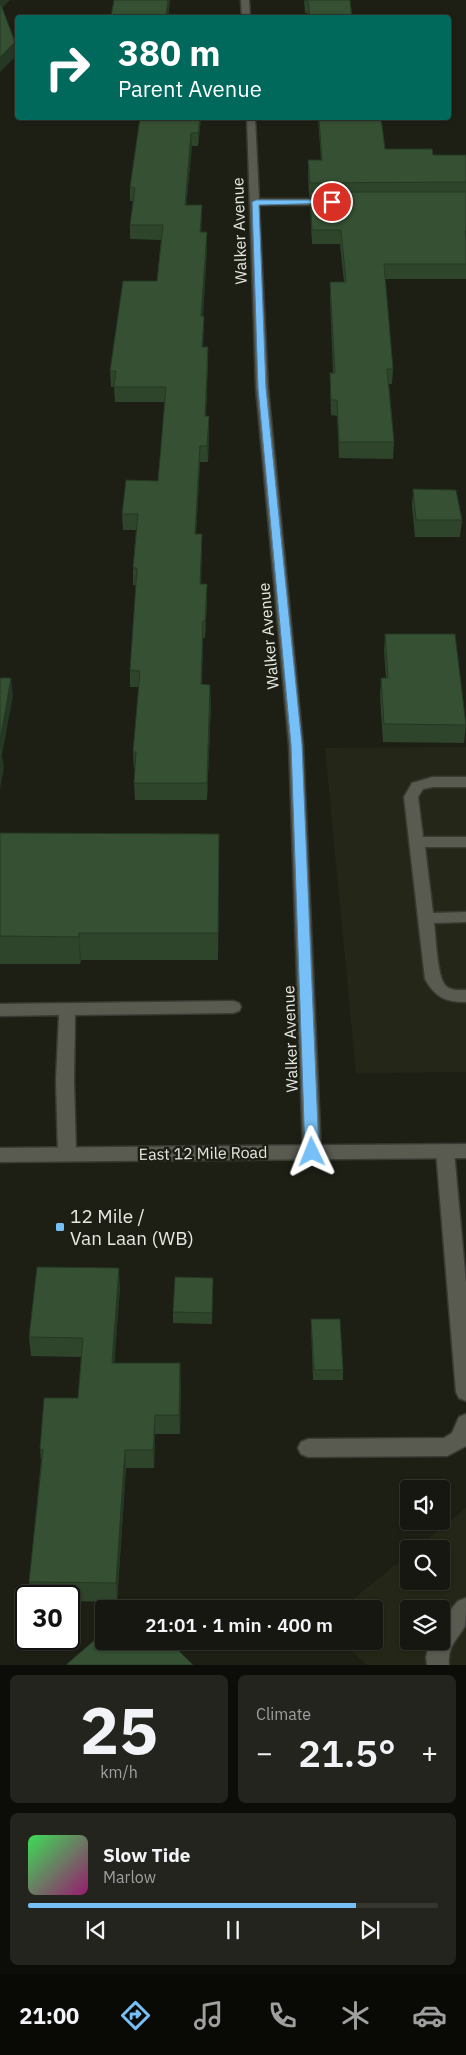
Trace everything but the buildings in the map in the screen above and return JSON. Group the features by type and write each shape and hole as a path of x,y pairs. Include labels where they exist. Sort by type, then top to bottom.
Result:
{"street":[{"path":"245,0 246,15"},
{"name":"Walker Avenue","path":"251,120 256,202 262,388 296,745 312,1152"},
{"path":"256,202 342,202"},
{"path":"466,782 433,782 417,786 411,797 433,979 441,991 456,996 466,996"},
{"path":"416,842 466,842"},
{"path":"426,918 466,918"},
{"path":"0,1010 233,1008"},
{"path":"67,1010 65,1081 67,1154"},
{"name":"East 12 Mile Road","path":"0,1155 466,1150"},
{"path":"445,1151 466,1392"},
{"path":"308,1448 447,1447 460,1439 466,1423"},
{"path":"438,1665 436,1660 444,1634 466,1608"}],"shaded area":[{"path":"466,747 466,1072 356,1073 325,748"},
{"path":"466,1508 466,1665 367,1665 351,1650 383,1650 383,1600 352,1600 400,1561 400,1590 450,1590 450,1540 427,1540 439,1530 450,1530 450,1521"}],"place":[{"name":"12 Mile / Van Laan (WB)","path":"60,1227"}],"route":[{"path":"312,1152 296,745 262,388 256,202 332,202"}]}
